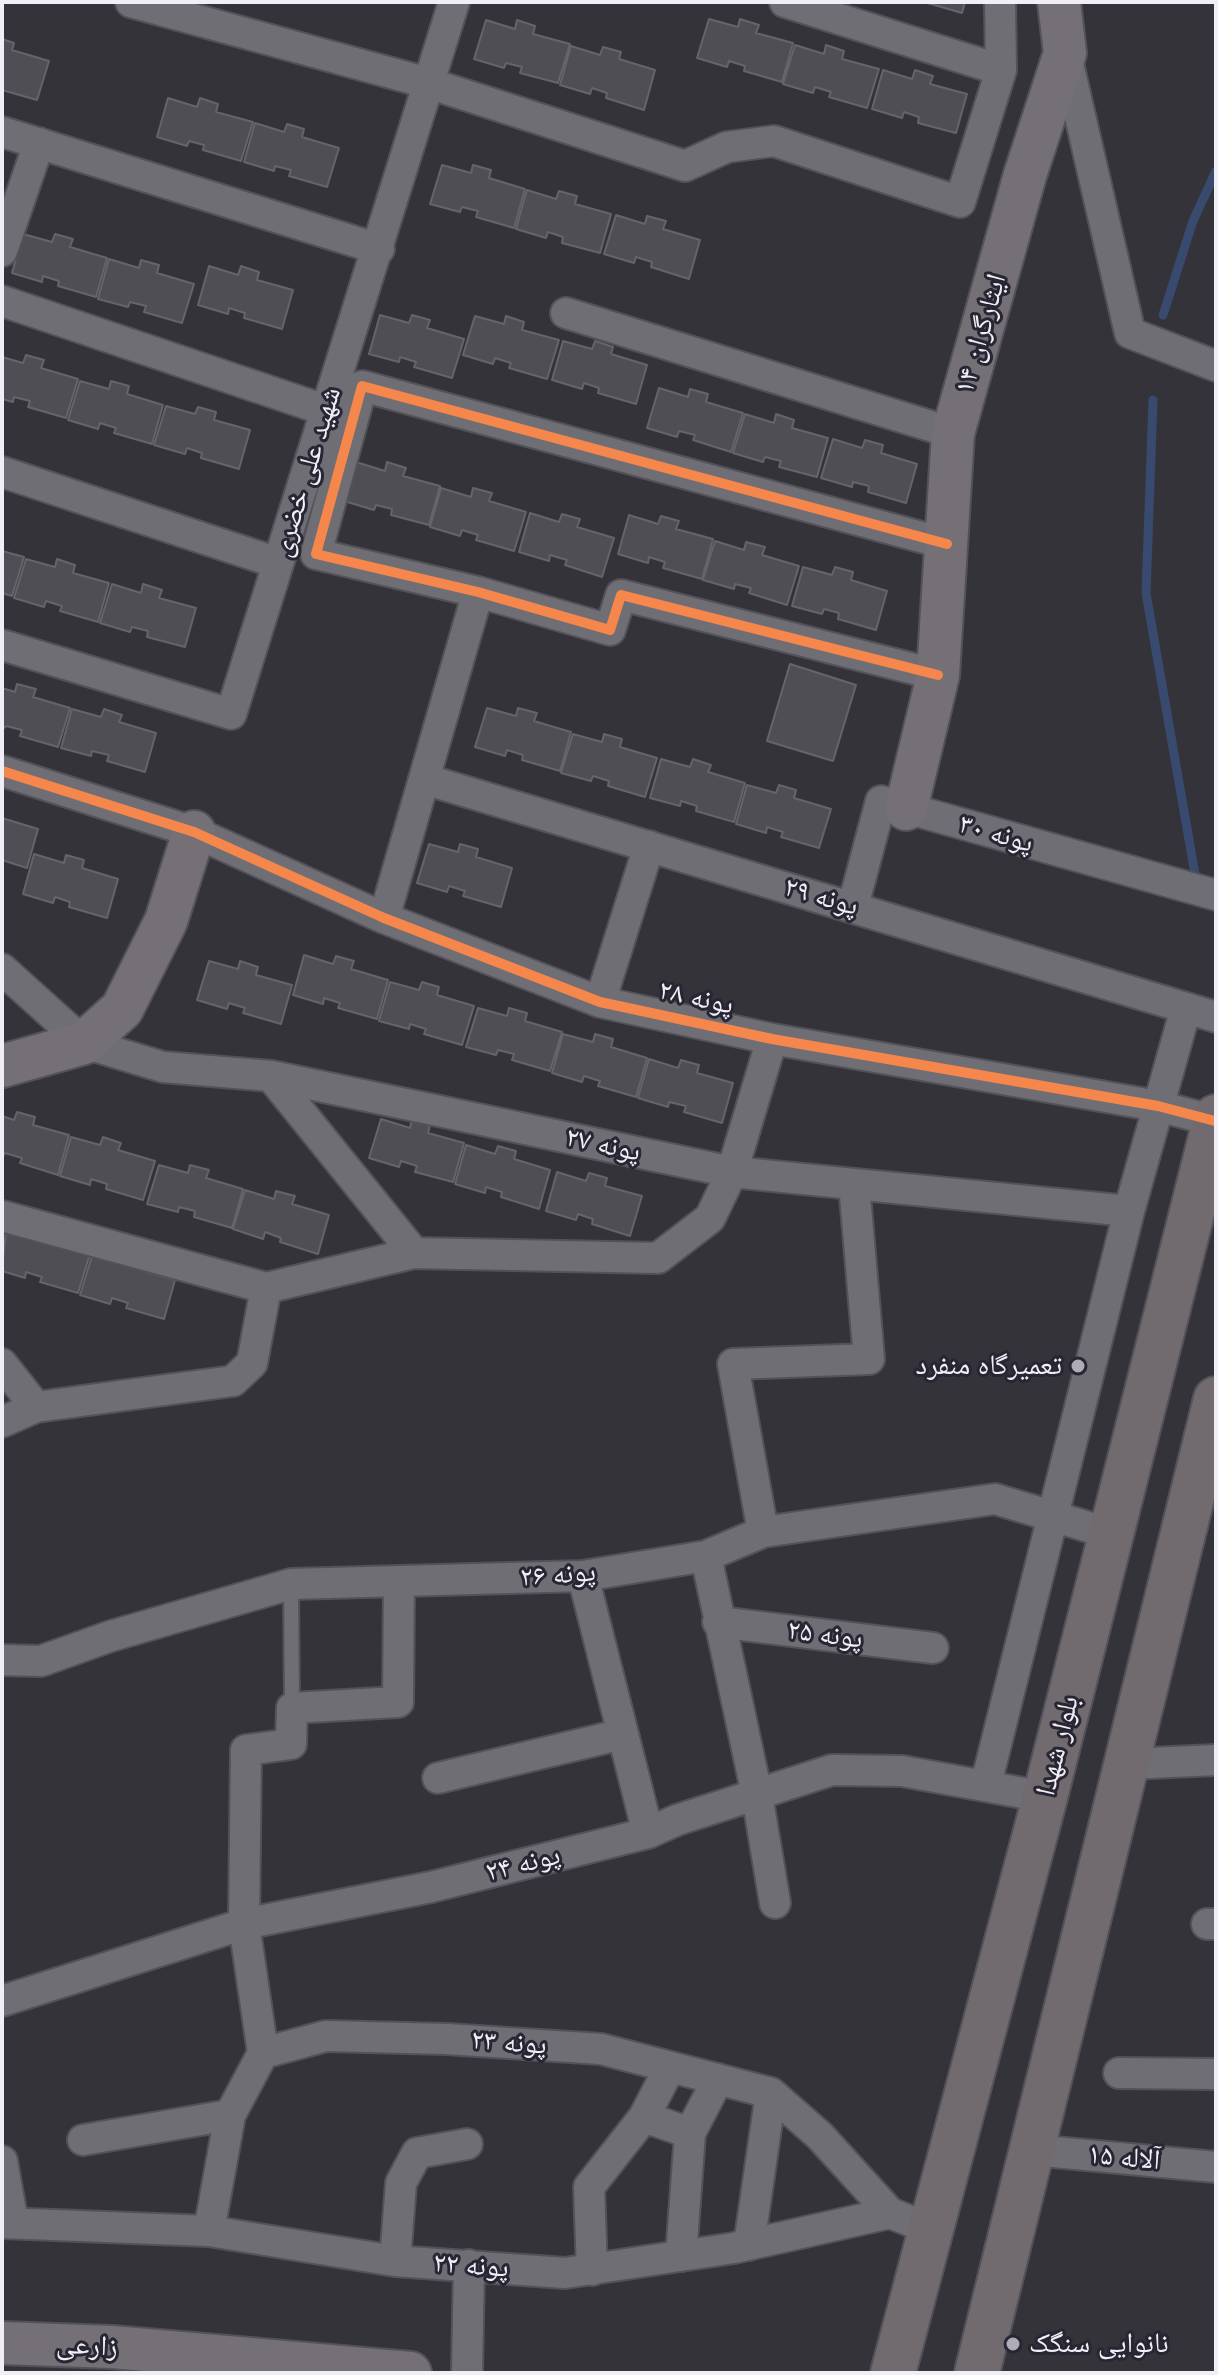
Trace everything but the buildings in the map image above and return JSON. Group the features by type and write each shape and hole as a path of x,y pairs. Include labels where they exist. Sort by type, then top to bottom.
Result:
{"main road":[{"name":"بلوار شهدا","path":"893,2373 1045,1797 1216,1119"},
{"path":"977,2373 1128,1764 1204,1497 1216,1399"}],"street":[{"path":"131,2 201,11 685,166 727,147 774,141 960,202 1001,70 1000,2"},
{"name":"شهید علی خضری","path":"2,645 231,714 454,2"},
{"path":"785,2 1001,70"},
{"name":"ایثارگران ۱۴","path":"906,809 938,675 953,433 1025,175 1065,53 1059,2"},
{"path":"1065,53 1130,333 1216,366"},
{"path":"2,132 379,249"},
{"path":"2,251 39,143"},
{"path":"2,301 325,410"},
{"path":"566,313 953,433"},
{"path":"938,675 621,595 610,630 478,592 316,554 362,386 947,544"},
{"path":"2,472 278,563"},
{"path":"384,918 478,592"},
{"name":"پونه ۲۸","path":"2,771 194,832 384,918 600,1002 772,1039 1158,1106 1216,1119"},
{"name":"پونه ۲۹","path":"424,779 1216,1017"},
{"name":"پونه ۳۰","path":"853,906 881,801 1216,895"},
{"path":"2,1066 84,1043 122,1009 166,921 194,832"},
{"path":"600,1002 649,846"},
{"path":"2,969 84,1043"},
{"path":"986,1784 1129,1211 1186,1008"},
{"path":"2,1216 266,1288 414,1253 658,1258 710,1218 732,1172 772,1039"},
{"name":"پونه ۲۷","path":"84,1043 163,1067 271,1076 732,1172 1129,1211"},
{"path":"271,1076 414,1253"},
{"path":"763,1532 733,1364 869,1359 854,1184"},
{"path":"2,1422 36,1407 233,1381 252,1363 266,1288"},
{"path":"2,1364 36,1407"},
{"name":"پونه ۲۶","path":"2,1660 41,1661 111,1636 291,1584 399,1584 583,1576 706,1556 763,1532 995,1499 1112,1534"},
{"path":"706,1556 757,1795 775,1903"},
{"path":"583,1576 648,1833"},
{"path":"209,2231 230,2115 263,2053 244,1924 246,1750 291,1744 292,1708 398,1702 399,1584"},
{"name":"پونه ۲۵","path":"718,1622 933,1648"},
{"path":"438,1778 623,1734"},
{"path":"1128,1764 1216,1760"},
{"name":"پونه ۲۴","path":"2,2001 244,1924 431,1887 648,1833 832,1770 902,1771 1045,1797"},
{"name":"پونه ۲۳","path":"263,2053 326,2036 447,2039 601,2049 771,2093 820,2136 890,2213"},
{"path":"592,2270 589,2187 644,2117 670,2067"},
{"path":"1119,2073 1216,2074"},
{"path":"681,2256 690,2133 718,2079"},
{"path":"749,2245 771,2093"},
{"path":"83,2140 230,2115"},
{"path":"644,2117 690,2133"},
{"path":"395,2261 401,2183 417,2153 467,2144"},
{"name":"آلاله ۱۵","path":"1032,2150 1216,2167"},
{"path":"2,2161 8,2223"},
{"path":"890,2213 933,2230"},
{"name":"پونه ۲۲","path":"8,2223 209,2231 395,2261 565,2273 749,2245 890,2213"},
{"path":"467,2373 469,2265"},
{"name":"زارعی","path":"2,2343 112,2347 410,2373"}],"lane":[{"path":"291,1584 292,1708"}],"waterway":[{"path":"1163,315 1193,221 1216,171"},
{"path":"1153,400 1146,593 1196,880"}],"cycle path":[{"path":"938,675 621,595 610,630 478,592 316,554 362,386 947,544"},
{"path":"2,771 194,832 384,918 600,1002 772,1039 1158,1106 1215,1121"}],"place":[{"name":"تعمیرگاه منفرد","path":"1078,1366"},
{"name":"نانوایی سنگک","path":"1013,2344"}]}
